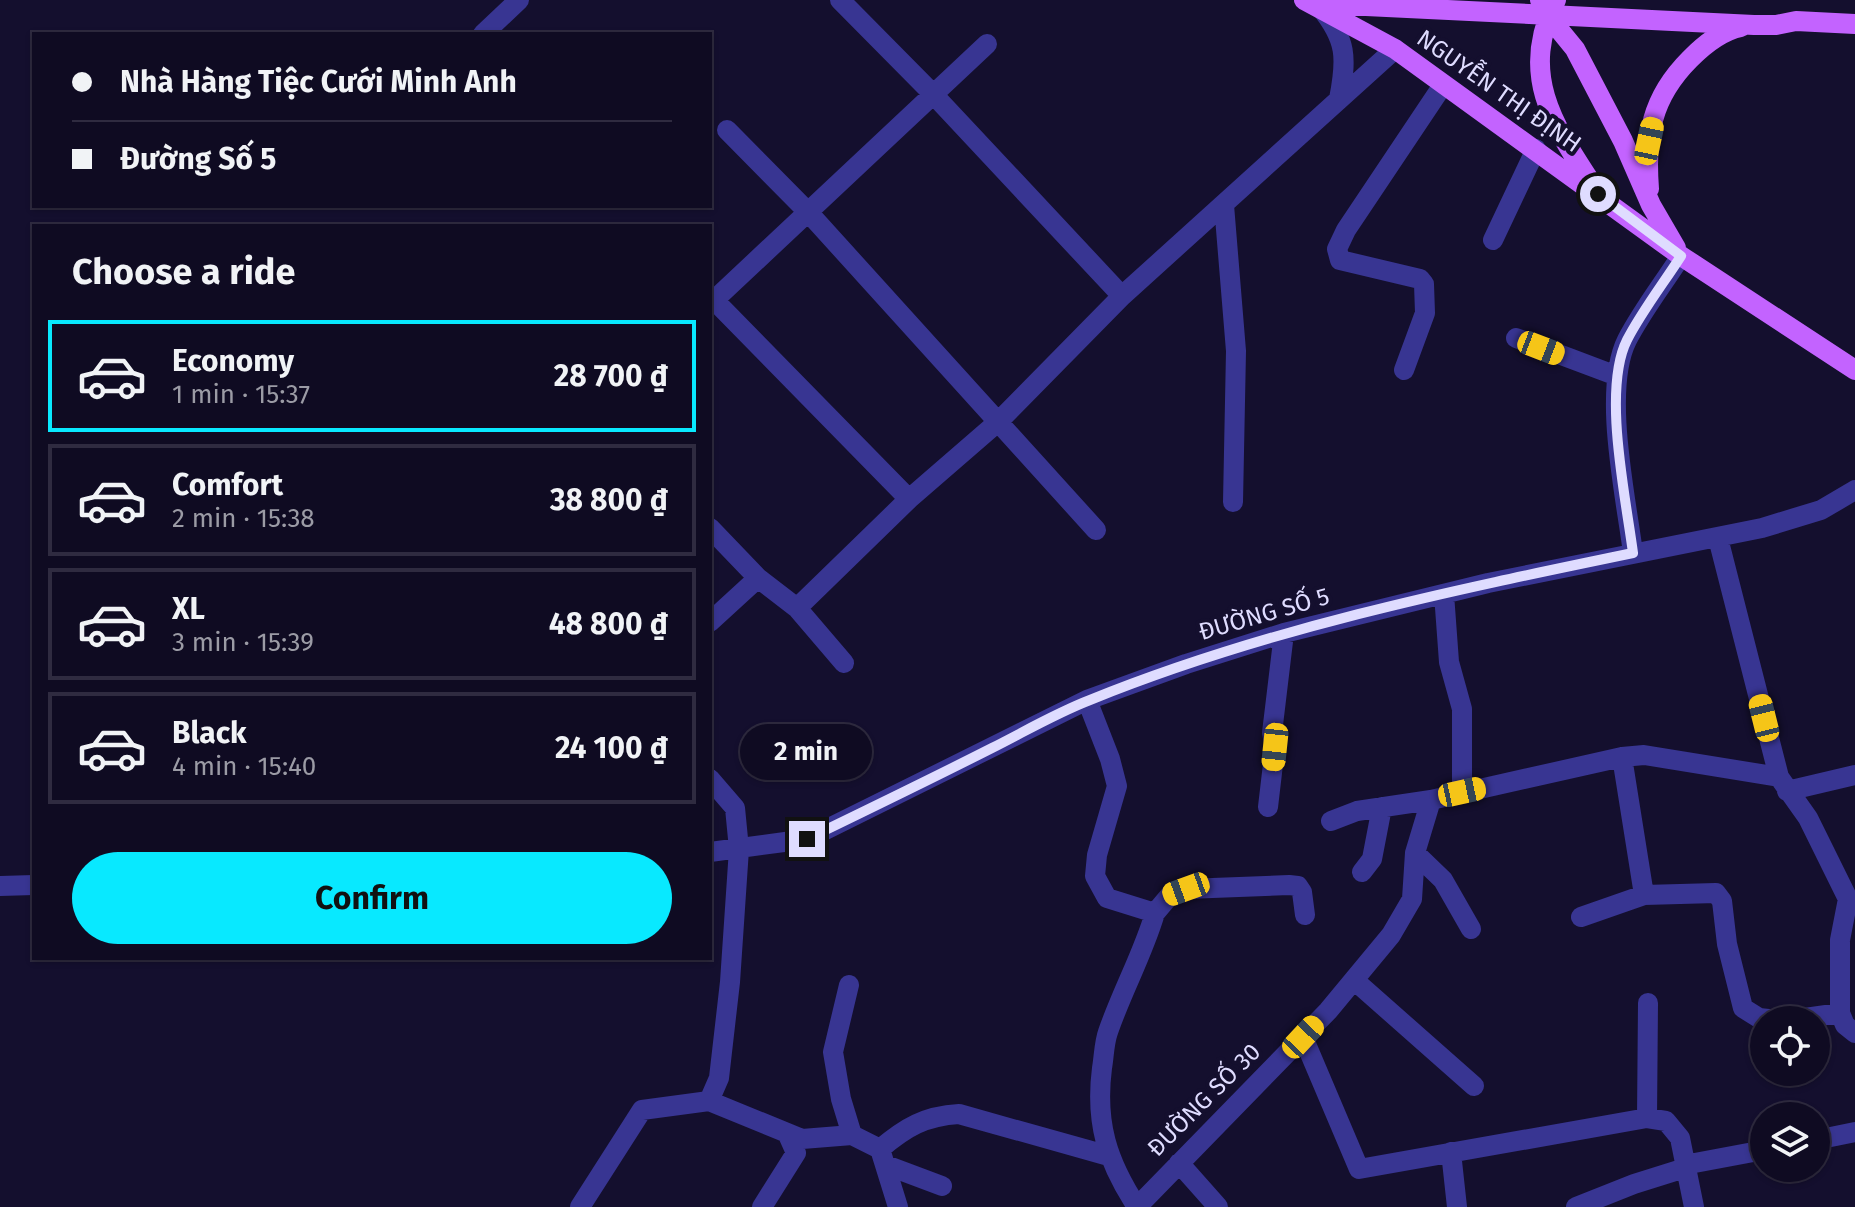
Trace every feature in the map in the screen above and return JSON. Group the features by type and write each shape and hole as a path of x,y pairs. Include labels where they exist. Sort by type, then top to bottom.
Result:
{"main road":[{"path":"1312,3 1366,6 1548,5 1754,25 1796,21 1855,24"},
{"name":"NGUYỄN THỊ ĐỊNH","path":"1312,3 1395,49 1681,256 1855,370"},
{"path":"1548,5 1539,70 1547,104 1556,129 1598,194"},
{"path":"1548,5 1575,49 1623,141 1651,205 1681,256"},
{"path":"1651,205 1647,167 1649,141 1665,87 1702,47 1727,30 1754,25"},
{"path":"1776,25 1790,35 1855,36"}],"street":[{"path":"485,32 519,0"},
{"path":"840,0 932,93 1122,296"},
{"path":"1312,3 1335,24 1342,40 1345,68 1339,99"},
{"path":"909,499 712,302 987,44"},
{"path":"797,608 909,499 999,421 1122,296 1395,49"},
{"path":"1404,370 1425,313 1424,284 1420,279 1340,260 1337,249 1346,230 1443,85"},
{"path":"727,130 808,212 1096,530"},
{"path":"1493,240 1536,149"},
{"path":"1224,205 1236,351 1233,502"},
{"path":"1633,553 1619,448 1617,376 1626,341 1681,256"},
{"path":"1516,338 1617,376"},
{"name":"ĐƯỜNG SỐ 5","path":"712,852 807,839 1087,700 1186,664 1284,633 1444,594 1718,538 1821,510 1855,490"},
{"path":"712,530 758,578 797,608 844,663"},
{"path":"1718,538 1783,784 1808,818 1848,899 1840,940 1840,1013 1845,1025 1855,1033"},
{"path":"712,620 758,578"},
{"path":"1444,594 1449,662 1462,709 1462,792"},
{"path":"1268,807 1275,747 1272,733 1284,633"},
{"path":"1087,700 1117,786 1097,855 1095,876 1107,898 1155,913"},
{"path":"1331,821 1357,811 1431,800 1622,757 1644,755 1783,784 1855,775"},
{"path":"1622,757 1644,895"},
{"path":"709,1101 719,1078 730,982 739,849 735,808 712,781"},
{"name":"ĐƯỜNG SỐ 30","path":"1137,1207 1303,1037 1391,935 1412,899 1415,853 1431,800"},
{"path":"1362,872 1372,859 1382,807"},
{"path":"1415,853 1443,880 1471,929"},
{"path":"0,886 32,885"},
{"path":"1137,1207 1109,1156 1100,1125 1101,1078 1107,1035 1155,913 1171,894 1186,889 1289,885 1298,886 1302,892 1305,915"},
{"path":"1581,917 1644,895 1716,893 1722,901 1727,944 1743,1008 1750,1012"},
{"path":"1354,980 1474,1086"},
{"path":"849,985 833,1052 841,1099 852,1135 883,1157 942,1186"},
{"path":"1647,1118 1648,1003"},
{"path":"1830,1014 1840,1013"},
{"path":"1303,1037 1359,1169 1647,1118 1666,1121 1680,1138 1694,1207"},
{"path":"580,1207 642,1110 709,1101 802,1139 852,1135"},
{"path":"883,1157 913,1125 935,1116 959,1114 1109,1156"},
{"path":"1830,1137 1855,1132"},
{"path":"762,1207 796,1153 788,1135"},
{"path":"1451,1152 1457,1207"},
{"path":"1576,1207 1685,1167 1750,1153"},
{"path":"883,1157 898,1207"},
{"path":"1179,1163 1218,1207"}],"route":[{"path":"807,839 1087,700 1186,664 1284,633 1358,614 1633,553 1619,448 1617,376 1626,341 1681,256 1598,194"}]}
